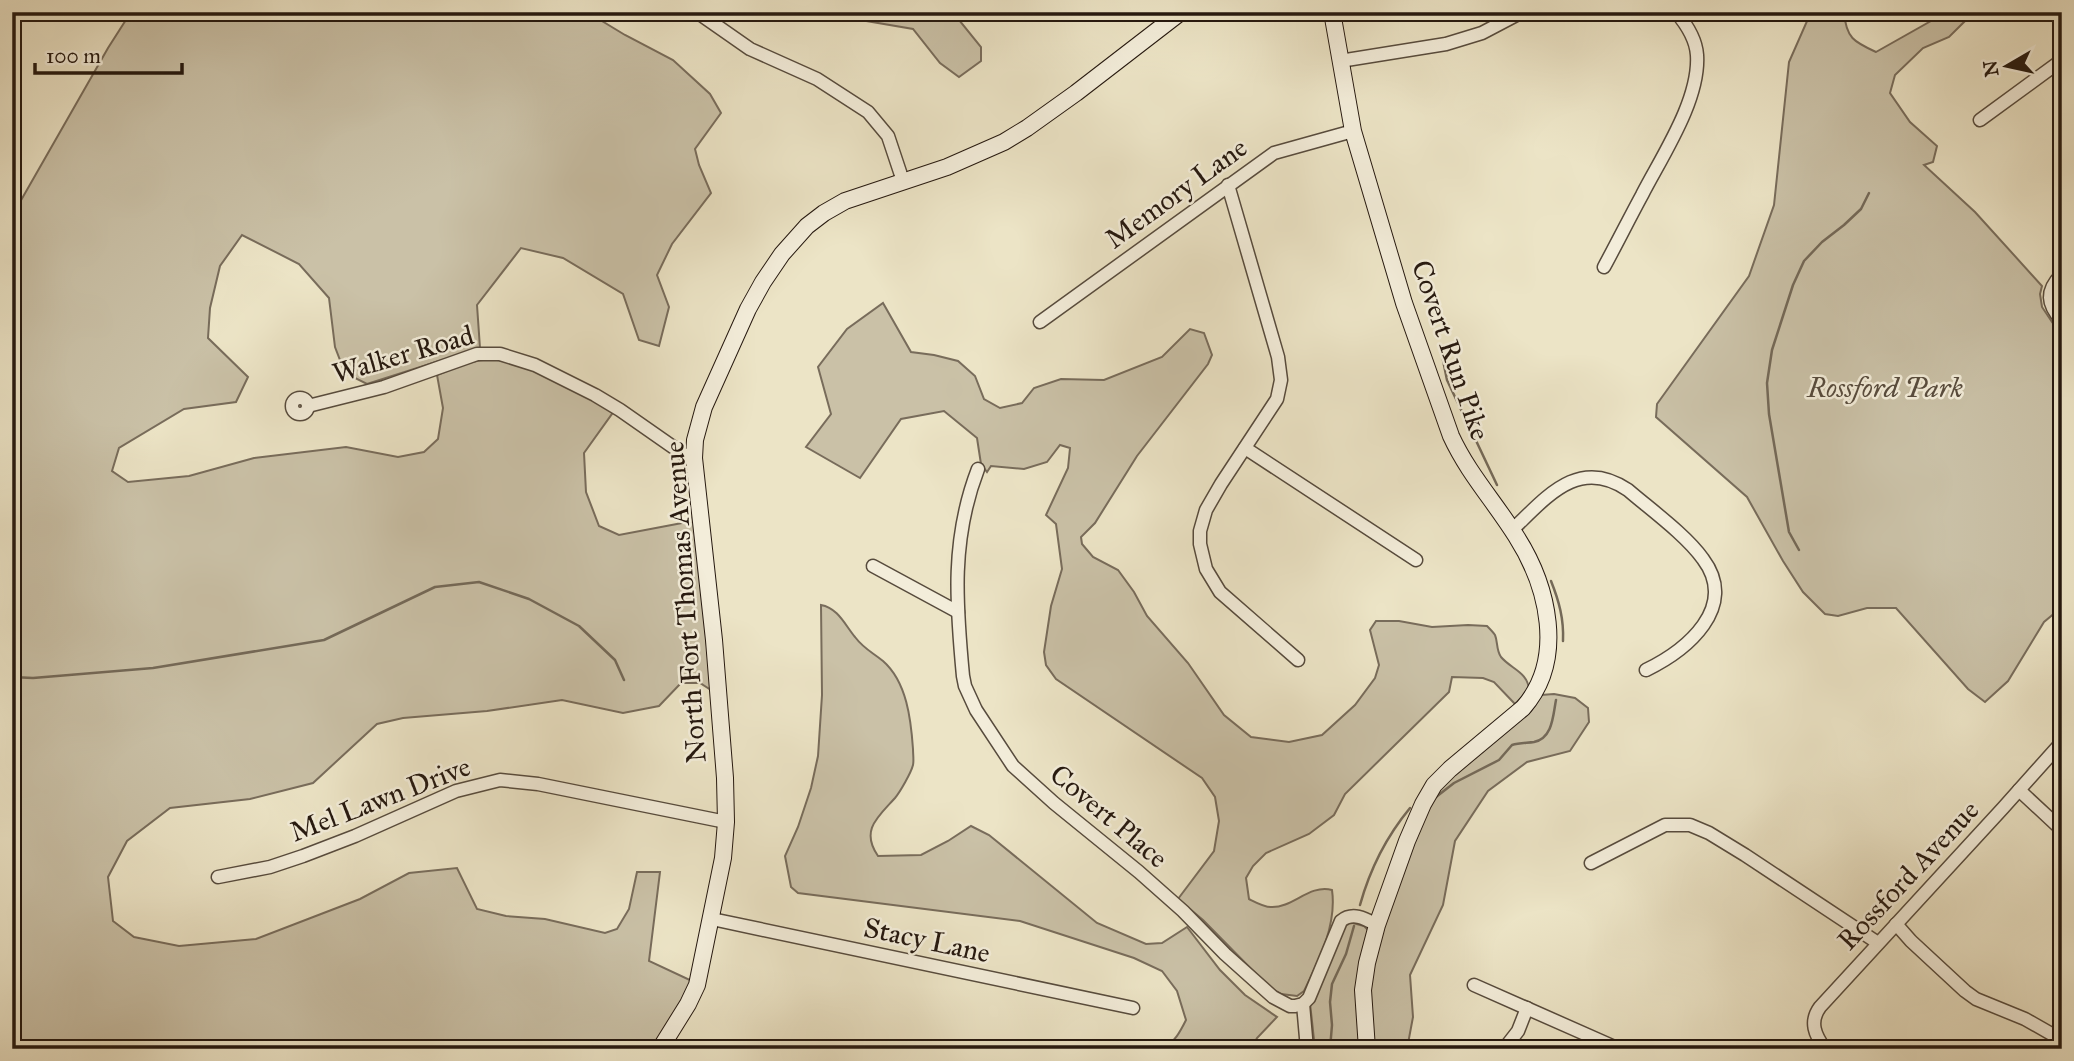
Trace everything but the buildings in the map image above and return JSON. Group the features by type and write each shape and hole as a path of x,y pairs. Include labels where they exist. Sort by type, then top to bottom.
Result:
{"street":[{"path":"697,12 750,49 817,79 868,111 888,136 904,181"},
{"name":"North Fort Thomas Avenue","path":"660,1049 697,985 723,858 725,778 714,639 694,458 698,425 708,396 748,309 774,265 799,234 829,209 974,156 1027,128 1181,12"},
{"name":"Covert Run Pike","path":"1332,12 1353,131 1404,303 1460,457 1512,530 1531,564 1546,613 1548,641 1542,677 1533,695 1523,708 1450,769 1428,793 1406,841 1367,963 1363,990 1367,1049"},
{"path":"1340,61 1447,44 1482,33 1522,12"},
{"path":"1604,267 1672,140 1693,87 1697,69 1695,44 1690,30 1676,12"},
{"path":"1980,120 2062,60"},
{"name":"Memory Lane","path":"1040,322 1274,153 1353,131"},
{"path":"1228,185 1281,380 1277,399 1206,510 1200,531 1203,561 1213,584 1226,599 1298,660"},
{"path":"2062,274 2052,284 2050,295 2053,311 2062,321"},
{"name":"Walker Road","path":"308,406 384,387 477,354 500,354 536,365 595,395 683,454 694,458"},
{"path":"1245,448 1416,559"},
{"name":"Covert Place","path":"978,469 967,496 962,521 957,555 956,593 965,687 981,720 1013,766 1183,911 1252,979 1273,997 1290,1006 1303,1004"},
{"path":"1512,530 1556,489 1580,477 1592,476 1616,482 1628,489 1696,550 1711,571 1715,583 1711,611 1702,629 1692,640 1668,660 1646,670"},
{"path":"873,566 958,612"},
{"name":"Rossford Avenue","path":"1825,1049 1814,1030 1816,1012 2062,742"},
{"name":"Mel Lawn Drive","path":"218,877 270,867 303,856 445,796 500,780 538,783 726,822"},
{"path":"2019,790 2062,830"},
{"path":"1591,863 1665,825 1690,825 1745,855 1878,943"},
{"path":"1307,1049 1303,1004 1309,998 1341,921 1345,917 1363,917 1377,925"},
{"name":"Stacy Lane","path":"712,919 1133,1008"},
{"path":"1896,924 1965,991 1979,1000 2034,1023 2062,1040"},
{"path":"1474,985 1619,1049"},
{"path":"1504,1049 1518,1031 1527,1008"}],"green space":[{"path":"131,12 587,12 673,60 710,94 721,113 695,149 711,193 672,244 657,275 669,307 659,346 639,340 623,294 563,258 521,248 477,305 480,348 367,384 345,373 335,347 329,298 299,264 242,235 220,266 210,308 208,338 248,377 236,402 184,409 119,448 112,471 128,482 189,476 254,458 346,447 398,457 424,452 438,439 443,408 437,375 483,360 498,360 532,370 614,411 584,453 586,492 599,526 619,535 682,523 695,516 711,690 700,683 681,683 659,706 623,713 562,700 487,711 403,718 377,724 313,783 250,799 170,808 127,841 108,877 113,921 134,937 179,946 256,939 360,899 409,873 457,868 477,909 506,916 545,919 605,933 617,929 629,909 637,872 660,872 649,961 692,981 671,1023 652,1049 12,1049 12,216"},
{"path":"835,12 956,12 959,20 981,47 981,61 959,77 940,63 913,29 843,17"},
{"name":"Rossford Park","path":"1811,12 1844,12 1852,38 1876,52 1947,12 1971,12 1949,37 1923,48 1895,75 1890,93 1910,122 1937,146 1933,162 1924,165 1975,212 2042,286 2042,307 2062,337 2062,446 2059,449 2062,462 2062,607 2044,622 2008,681 1985,702 1968,689 1896,608 1867,608 1838,616 1825,614 1803,592 1747,497 1656,417 1657,404 1749,276 1774,205 1789,62"},
{"path":"883,303 911,352 958,361 975,376 984,399 1000,408 1022,403 1034,388 1061,379 1104,380 1162,357 1190,329 1204,333 1212,355 1208,364 1137,456 1095,523 1081,537 1082,544 1093,557 1118,570 1147,616 1188,663 1224,715 1251,737 1289,742 1322,735 1355,705 1375,678 1379,665 1370,630 1376,621 1399,621 1432,627 1487,626 1495,635 1501,657 1526,679 1529,690 1515,704 1494,682 1483,678 1452,677 1449,692 1345,794 1334,815 1309,834 1266,853 1253,866 1246,878 1249,899 1265,906 1287,904 1316,890 1332,890 1332,916 1325,942 1304,991 1297,996 1281,994 1269,987 1203,920 1178,899 1214,851 1219,821 1215,797 1202,778 1056,679 1046,665 1044,652 1051,606 1062,569 1056,524 1046,515 1068,468 1070,448 1060,445 1047,462 1024,469 991,466 987,472 981,464 977,438 944,411 901,419 860,478 806,447 831,414 818,367 847,329"},
{"path":"821,605 837,613 862,645 891,670 903,690 909,714 913,765 900,791 873,824 871,839 878,856 921,855 971,826 989,835 1097,923 1146,944 1162,943 1187,927 1220,970 1245,995 1277,1017 1257,1038 1251,1049 1162,1049 1174,1040 1186,1020 1177,991 1162,971 1134,958 1020,921 798,893 791,887 785,856 811,788 818,756 822,695"},
{"path":"1554,694 1575,698 1588,708 1589,722 1570,751 1527,762 1488,791 1455,841 1443,905 1410,975 1413,1017 1407,1049 1372,1049 1368,1001 1373,963 1401,874 1437,788 1531,711 1541,695"},
{"path":"1349,922 1364,926 1368,930 1361,1049 1315,1049 1310,1003 1343,926"}],"waterway":[{"path":"1799,550 1789,532 1769,414 1767,383 1772,350 1793,285 1804,261 1861,209 1869,193"},
{"path":"1442,355 1447,380 1464,416"},
{"path":"1471,430 1497,485"},
{"path":"1551,581 1560,610 1563,641"},
{"path":"12,677 33,678 153,668 324,640 435,587 479,582 529,599 579,626 615,660 624,680"},
{"path":"1436,797 1454,783 1499,760 1512,745 1534,742 1545,736 1551,725 1556,700"},
{"path":"1360,905 1380,854 1393,830 1410,808"},
{"path":"1330,1049 1332,984 1346,954 1354,926"}]}
